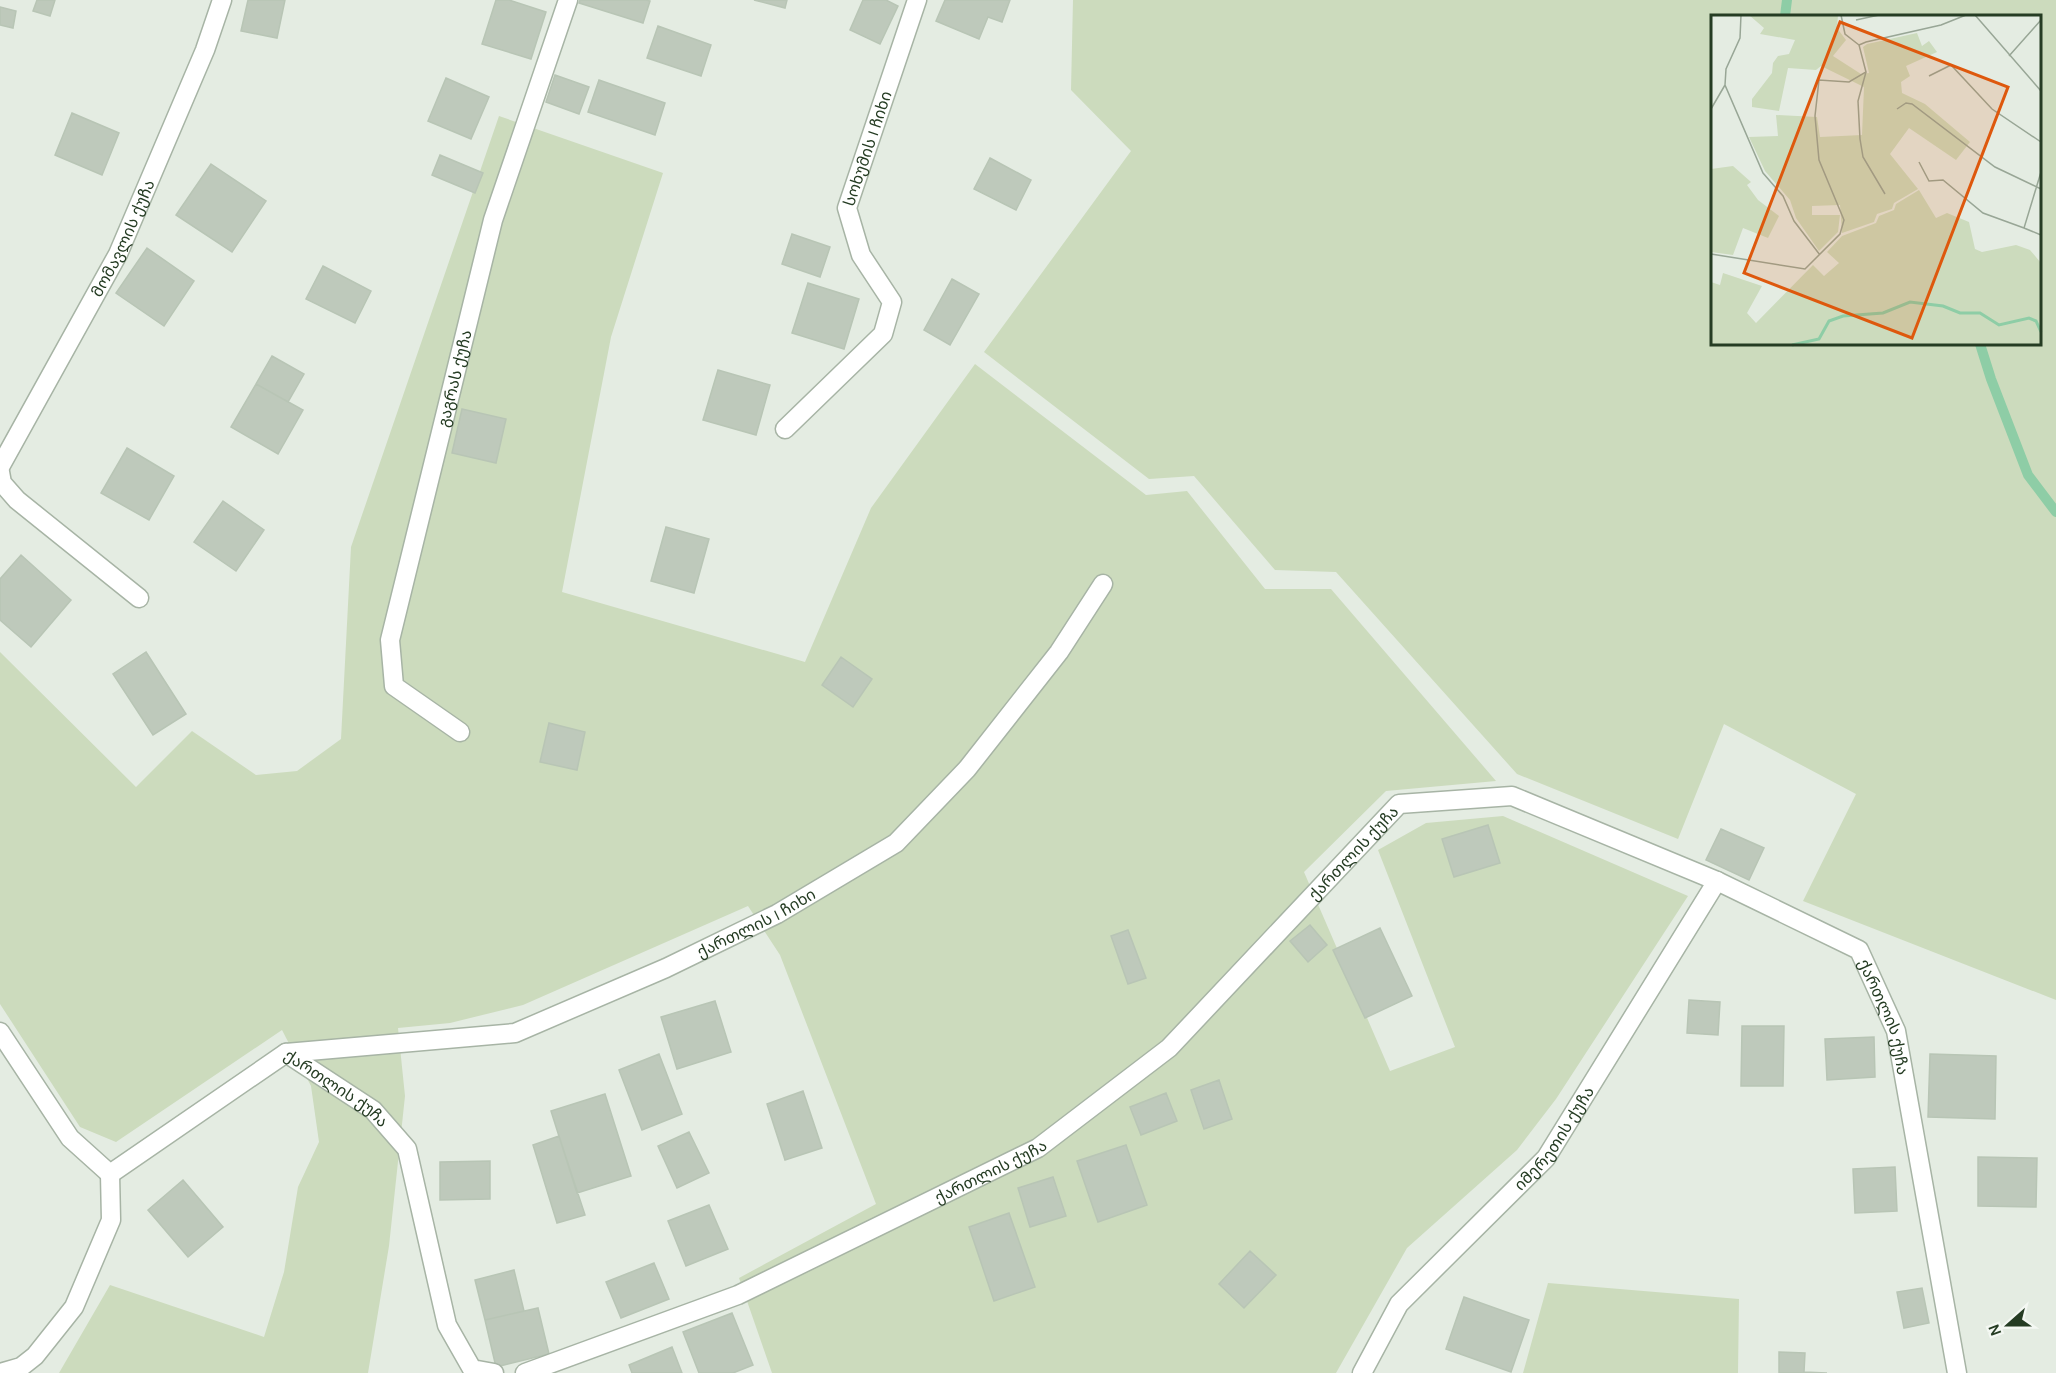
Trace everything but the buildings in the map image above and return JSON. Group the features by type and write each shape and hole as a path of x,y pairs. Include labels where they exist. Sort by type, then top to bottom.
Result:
{"street":[{"name":"მომავლის ქუჩა","path":"0,467 117,254 205,50 222,0"},
{"name":"გაგრას ქუჩა","path":"460,732 394,686 390,640 493,220 568,0"},
{"name":"სოხუმის I ჩიხი","path":"785,429 884,334 892,302 861,255 847,208 917,0"},
{"path":"0,472 2,483 17,500 139,598"},
{"name":"ქართლის I ჩიხი","path":"286,1053 515,1033 666,968 777,914 896,843 967,769 1059,652 1103,584"},
{"name":"ქართლის ქუჩა","path":"525,1373 738,1295 1038,1148 1169,1048 1400,804 1512,796 1717,881 1859,950 1896,1030 1957,1373"},
{"name":"იმერეთის ქუჩა","path":"1362,1373 1399,1304 1546,1158 1717,881"},
{"path":"0,1032 70,1138 110,1174 111,1220 74,1307 35,1356 21,1367 0,1373"},
{"name":"ქართლის ქუჩა","path":"110,1174 286,1053 373,1110 407,1149 447,1325 471,1369 494,1373"}],"green space":[{"path":"1073,0 2056,0 2056,1000 1803,901 1856,794 1724,724 1678,839 1517,774 1336,572 1275,570 1194,476 1149,479 984,352 1131,151 1071,90"},
{"path":"499,116 663,173 611,337 562,592 805,662 871,508 975,364 1146,495 1187,491 1265,589 1331,589 1496,781 1386,791 1304,872 1390,1071 1455,1047 1378,850 1426,823 1503,816 1688,896 1556,1099 1517,1150 1407,1248 1336,1373 772,1373 739,1278 876,1204 780,955 748,906 523,1005 450,1023 398,1028 405,1096 389,1246 368,1373 59,1373 110,1285 264,1337 284,1272 298,1187 319,1142 311,1086 282,1030 116,1142 80,1127 0,1004 0,652 136,787 192,731 256,775 297,771 341,739 351,547"},
{"path":"1548,1283 1739,1299 1738,1373 1523,1373"}],"waterway":[{"path":"1785,15 1787,0"},
{"path":"1980,345 2028,475 2056,512"}]}
